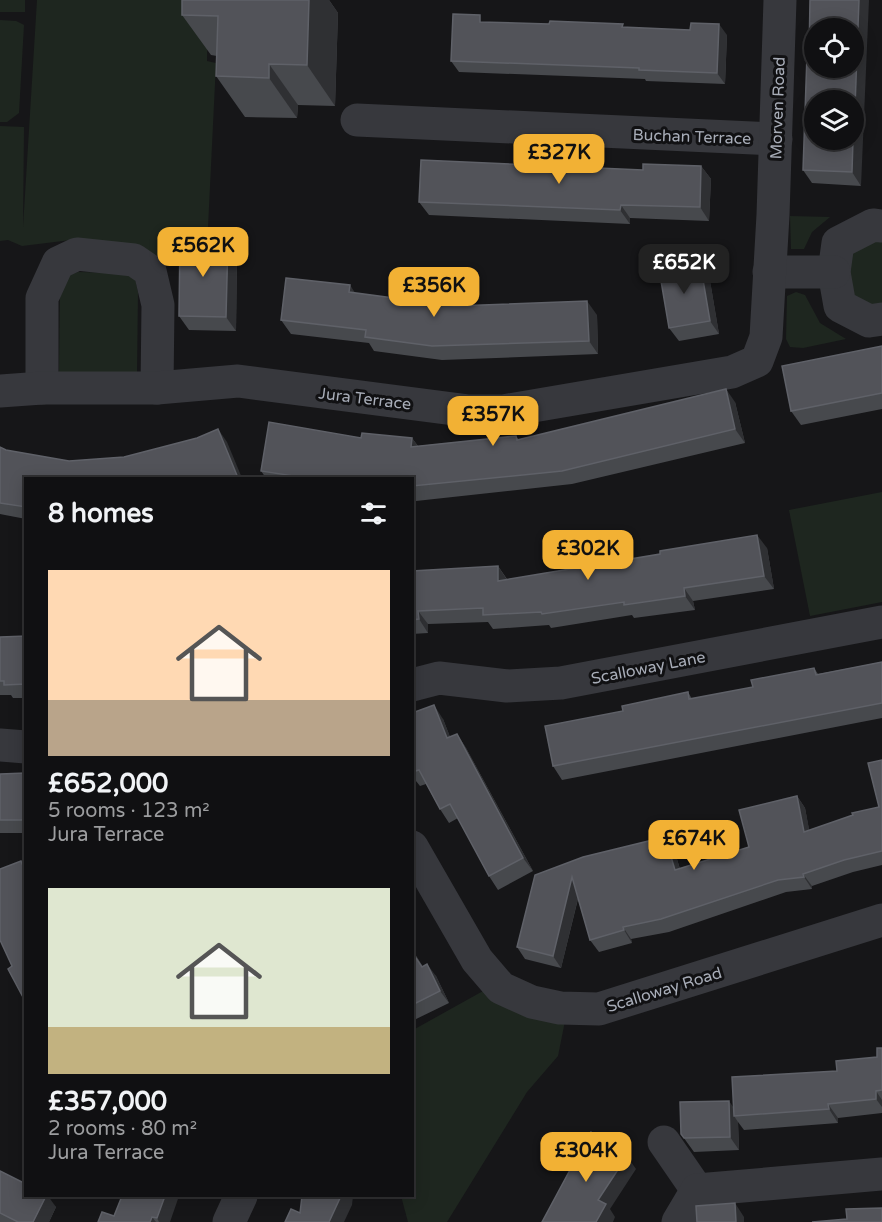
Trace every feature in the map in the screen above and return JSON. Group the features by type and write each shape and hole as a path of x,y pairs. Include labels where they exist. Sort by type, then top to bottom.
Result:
{"street":[{"name":"Morven Road","path":"773,215 780,0"},
{"name":"Buchan Terrace","path":"357,120 776,139"},
{"name":"Jura Terrace","path":"0,391 42,388 157,388 238,381 469,411 503,411 732,372 757,361 766,337 773,215"},
{"path":"882,226 873,225 838,243 834,272 840,306 869,321 882,319"},
{"path":"42,388 42,298 58,263 77,254 134,260 150,271 158,305 157,388"},
{"path":"769,272 834,272"},
{"name":"Scalloway Lane","path":"414,684 439,678 507,686 561,683 882,622"},
{"path":"0,745 24,747"},
{"name":"Scalloway Road","path":"414,850 477,960 501,988 532,1002 560,1008 599,1009 882,920"},
{"path":"664,1142 697,1190"},
{"path":"697,1190 866,1176"},
{"path":"678,1222 697,1190"},
{"path":"229,1222 241,1197"}],"shaded area":[{"path":"0,0 25,0 25,12 0,12"},
{"path":"37,0 208,0 207,61 216,63 207,248 182,246 162,259 71,240 22,246 8,240 0,241 0,126 24,127 23,227"},
{"path":"0,20 16,21 24,25 19,113 7,122 0,122"},
{"path":"790,216 830,217 812,232 804,249 791,249"},
{"path":"867,240 882,241 882,305 872,306 856,301 851,289 850,262 856,249"},
{"path":"78,272 121,273 135,278 138,292 137,374 59,373 60,287 66,276"},
{"path":"796,292 805,295 820,323 846,339 803,348 790,347 786,339 787,296"},
{"path":"882,492 882,602 810,616 789,510"},
{"path":"492,986 567,1011 558,1056 527,1092 447,1222 408,1222 401,1197 414,1197 414,1029"}],"building":[{"path":"182,0 309,0 307,65 269,64 269,78 216,76 218,16 182,15"},
{"path":"810,0 859,0 858,18 810,18"},
{"path":"453,14 480,15 480,22 549,24 550,21 690,30 691,23 719,24 717,73 451,61"},
{"path":"806,78 856,78 856,90 806,90"},
{"path":"804,141 804,150 853,150 852,172 803,170"},
{"path":"421,160 643,170 643,164 701,166 700,207 621,205 620,210 419,202"},
{"path":"180,239 228,239 226,317 179,316"},
{"path":"700,262 710,321 669,328 659,269"},
{"path":"286,278 350,285 349,292 454,306 587,301 589,341 432,346 365,337 366,330 281,320"},
{"path":"882,346 882,393 791,411 782,366"},
{"path":"726,389 735,429 562,471 414,486 414,477 300,477 261,471 269,422 361,438 362,433 412,438 411,447 516,436 517,440"},
{"path":"218,429 238,477 24,477 24,507 0,503 0,447 69,461 124,457 197,438"},
{"path":"757,535 764,576 684,588 685,596 624,605 624,602 542,614 541,612 483,615 483,608 418,611 419,619 414,620 414,571 498,566 498,581 660,554 660,551"},
{"path":"24,636 24,684 4,685 4,681 0,681 0,637"},
{"path":"882,662 882,703 553,766 545,726 623,711 622,706 688,692 689,699 753,687 751,680 814,668 816,675"},
{"path":"434,705 447,738 457,734 523,858 489,876 450,804 440,809 419,770 414,771 414,712"},
{"path":"882,760 882,851 844,860 803,874 804,877 778,880 661,919 623,927 624,930 590,940 572,877 553,956 517,947 535,875 583,857 665,837 675,870 749,847 739,810 797,796 804,832 853,815 852,813 879,807 868,763"},
{"path":"24,773 24,820 0,820 0,774"},
{"path":"21,861 24,869 24,999 8,969 12,966 0,940 0,869"},
{"path":"414,955 422,967 427,964 440,991 414,1004"},
{"path":"877,1048 882,1048 882,1090 876,1091 876,1099 828,1104 829,1109 734,1116 732,1077 837,1071 836,1061 877,1057"},
{"path":"729,1101 730,1137 684,1138 681,1134 680,1102"},
{"path":"591,1132 627,1156 598,1200 606,1204 596,1222 542,1222 571,1168 568,1166"},
{"path":"0,1171 24,1183 24,1197 46,1197 33,1222 18,1222 0,1213"},
{"path":"122,1197 165,1197 157,1218 152,1217 150,1222 98,1222 102,1212 114,1216"},
{"path":"302,1197 341,1197 329,1222 285,1222 291,1209 300,1213"},
{"path":"735,1203 736,1222 697,1222 696,1206"},
{"path":"882,1208 882,1222 812,1222 847,1219 846,1209"}]}
